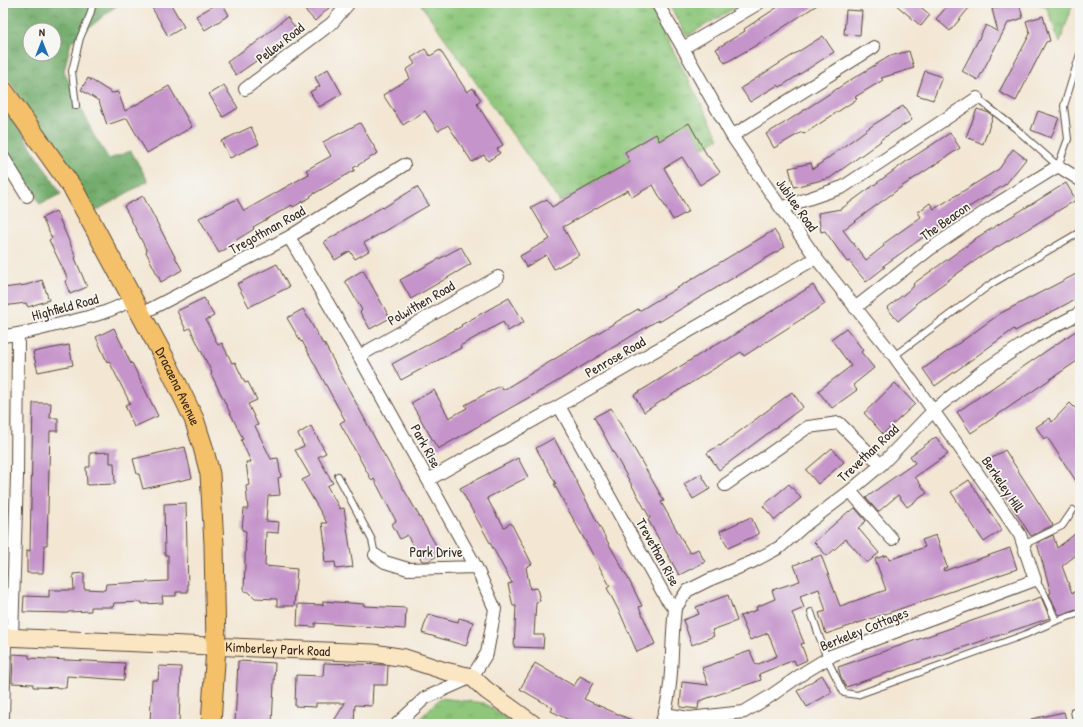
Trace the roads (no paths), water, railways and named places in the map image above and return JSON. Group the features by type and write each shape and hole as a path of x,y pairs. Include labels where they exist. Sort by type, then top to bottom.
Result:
{"main road":[{"name":"Dracaena Avenue","path":"3,90 74,190 168,366 194,419 210,474 214,544 216,647 211,724"}],"street":[{"name":"Pellew Road","path":"245,89 332,23 349,3"},
{"name":"Jubilee Road","path":"657,3 732,136 816,258 894,356 933,411"},
{"path":"683,48 759,3"},
{"path":"732,136 874,47"},
{"path":"781,208 843,187 977,98"},
{"path":"3,157 27,196"},
{"name":"Tregothnan Road","path":"137,307 289,237 404,165"},
{"path":"1058,166 1080,180"},
{"name":"The Beacon","path":"855,308 930,249 995,205 1058,166"},
{"name":"Park Rise","path":"289,237 359,356 428,480 476,567 495,609 487,653 472,677"},
{"name":"Penrose Road","path":"428,480 560,406 816,258"},
{"name":"Polwithen Road","path":"359,356 498,277"},
{"name":"Highfield Road","path":"3,336 18,335 98,314 125,304 137,307"},
{"name":"Trevethan Road","path":"675,609 687,591 708,580 752,562 780,547 805,525 850,492 881,465 933,411 981,372 1034,337 1080,313"},
{"path":"8,637 17,478 18,335"},
{"name":"Trevethan Rise","path":"560,406 666,598 675,609"},
{"name":"Berkeley Hill","path":"933,411 1020,535 1035,580"},
{"path":"725,485 808,427 839,423 881,465"},
{"path":"850,492 892,538"},
{"name":"Park Drive","path":"375,555 385,562 408,569 476,567"},
{"name":"Berkeley Cottages","path":"663,719 689,718 744,712 827,658 1035,580"},
{"path":"663,719 672,670 672,633 675,609"},
{"name":"Kimberley Park Road","path":"8,637 372,653 405,658 445,671 472,677"},
{"path":"397,724 425,698 472,677 486,690 533,724"}],"lane":[{"path":"76,106 72,71 80,38 90,15 93,3"},
{"path":"977,98 1015,128 1058,166 1068,140 1064,106 1080,54"},
{"path":"894,356 991,284 1080,232"},
{"path":"338,476 372,540 375,555"},
{"path":"1023,545 1062,526 1073,510"},
{"path":"1035,580 1044,593 1056,621"},
{"path":"810,612 827,658 844,693 857,695 1024,635 1056,621 1080,613"},
{"path":"3,724 6,717 8,637"},
{"path":"1074,711 1077,724"}]}
